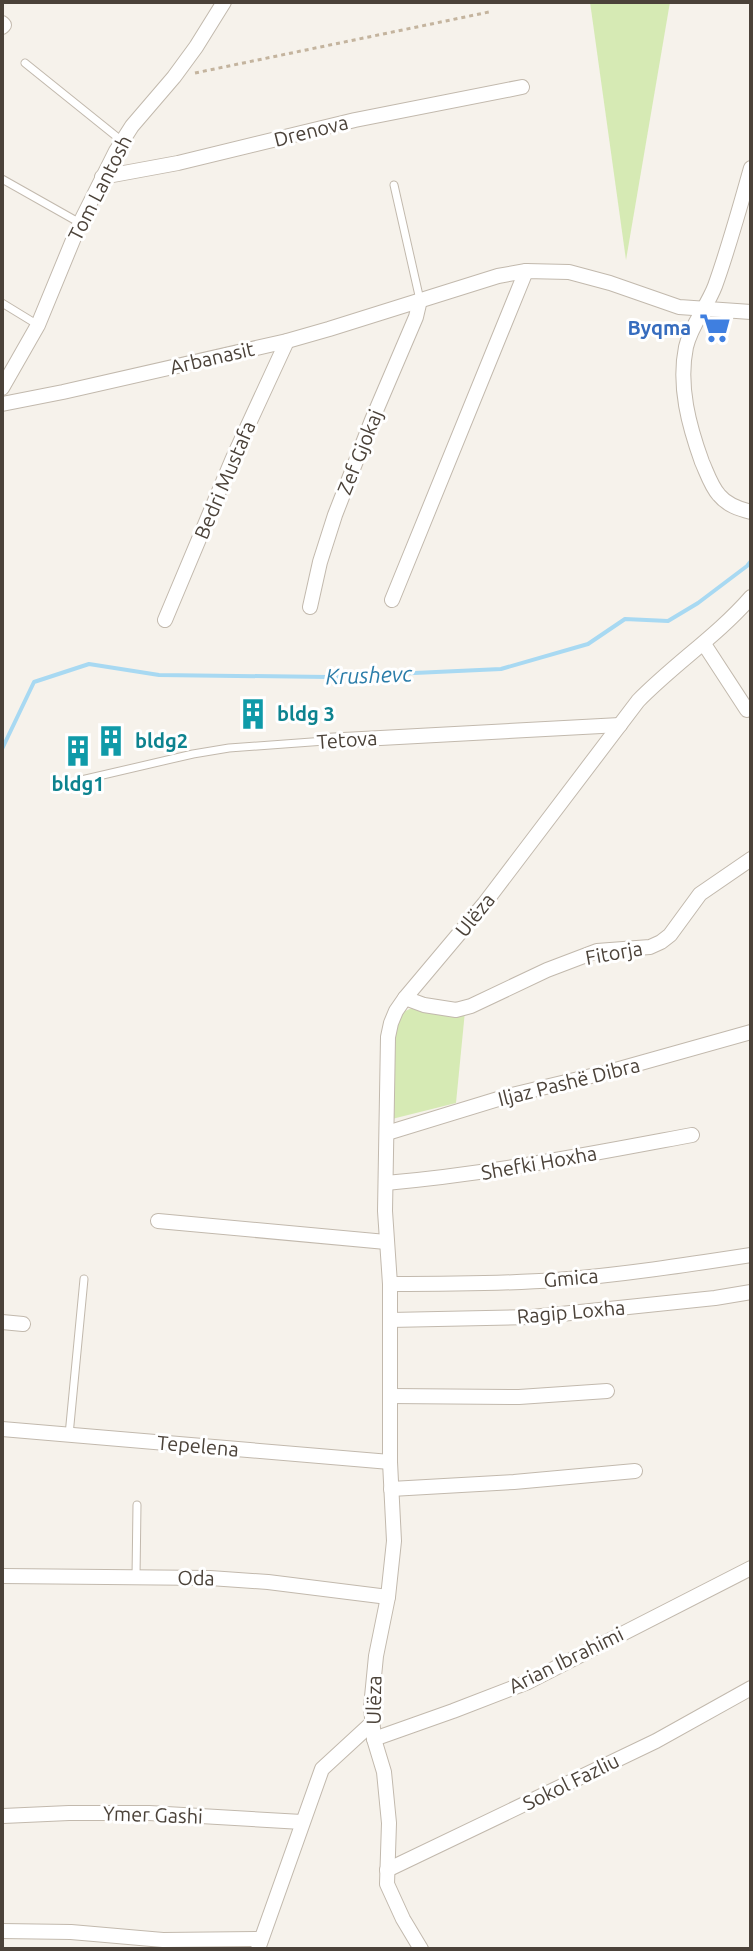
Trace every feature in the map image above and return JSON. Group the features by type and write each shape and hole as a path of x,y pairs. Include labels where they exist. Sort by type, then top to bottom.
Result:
{"street":[{"name":"Tom Lantosh","path":"2,388 38,325 80,223 122,141 196,47 219,4"},
{"name":"Drenova","path":"102,177 178,163 355,120 522,87"},
{"path":"751,168 714,288 687,345 684,376 687,414 699,453 717,494 734,506 751,512"},
{"path":"392,600 526,271"},
{"name":"Arbanasit","path":"2,404 287,341 498,276 526,271 569,272 679,307 751,312"},
{"name":"Zef Gjokaj","path":"310,607 331,526 416,317 420,300"},
{"name":"Bedri Mustafa","path":"165,620 233,458 287,341"},
{"name":"Ulëza","path":"421,1949 387,1884 388,1810 371,1707 394,1541 390,1462 390,1284 386,1242 388,1037 391,1023 405,998 484,904 638,701 656,682 704,644 751,597"},
{"path":"704,644 747,710"},
{"name":"Tetova","path":"325,741 620,725"},
{"name":"Fitorja","path":"405,998 424,1005 456,1010 597,951 650,947 670,935 700,894 751,859"},
{"name":"Iljaz Pashë Dibra","path":"387,1133 508,1096 751,1032"},
{"name":"Shefki Hoxha","path":"386,1183 536,1165 692,1135"},
{"path":"158,1221 386,1242"},
{"name":"Gmica","path":"390,1284 556,1280 751,1255"},
{"name":"Ragip Loxha","path":"390,1320 532,1317 751,1292"},
{"path":"2,1322 23,1324"},
{"path":"391,1396 519,1397 607,1391"},
{"name":"Tepelena","path":"4,1429 390,1462"},
{"path":"391,1489 635,1471"},
{"name":"Arian Ibrahimi","path":"374,1739 528,1682 751,1568"},
{"name":"Oda","path":"2,1576 210,1578 388,1597"},
{"name":"Sokol Fazliu","path":"387,1870 656,1741 751,1688"},
{"path":"2,1931 71,1932 260,1944 322,1769 372,1723"},
{"name":"Ymer Gashi","path":"3,1816 149,1813 302,1822"}],"lane":[{"path":"25,63 122,141"},
{"path":"2,179 80,223"},
{"path":"394,185 420,300"},
{"path":"2,303 38,325"},
{"name":"Tetova","path":"77,781 229,748 325,741"},
{"path":"69,1435 84,1279"},
{"path":"136,1577 137,1505"}],"path":[{"path":"174,77 489,12"}],"green space":[{"path":"590,2 670,2 626,260"},
{"path":"416,1006 465,1011 456,1103 392,1119 390,1052 399,1014"}],"waterway":[{"name":"Krushevc","path":"2,749 34,682 89,664 159,675 328,677 501,669 588,644 625,619 668,621 698,603 751,561"}],"place":[{"name":"Byqma","path":"715,328"},
{"name":"bldg 3","path":"253,714"},
{"name":"bldg2","path":"111,741"},
{"name":"bldg1","path":"78,751"}]}
